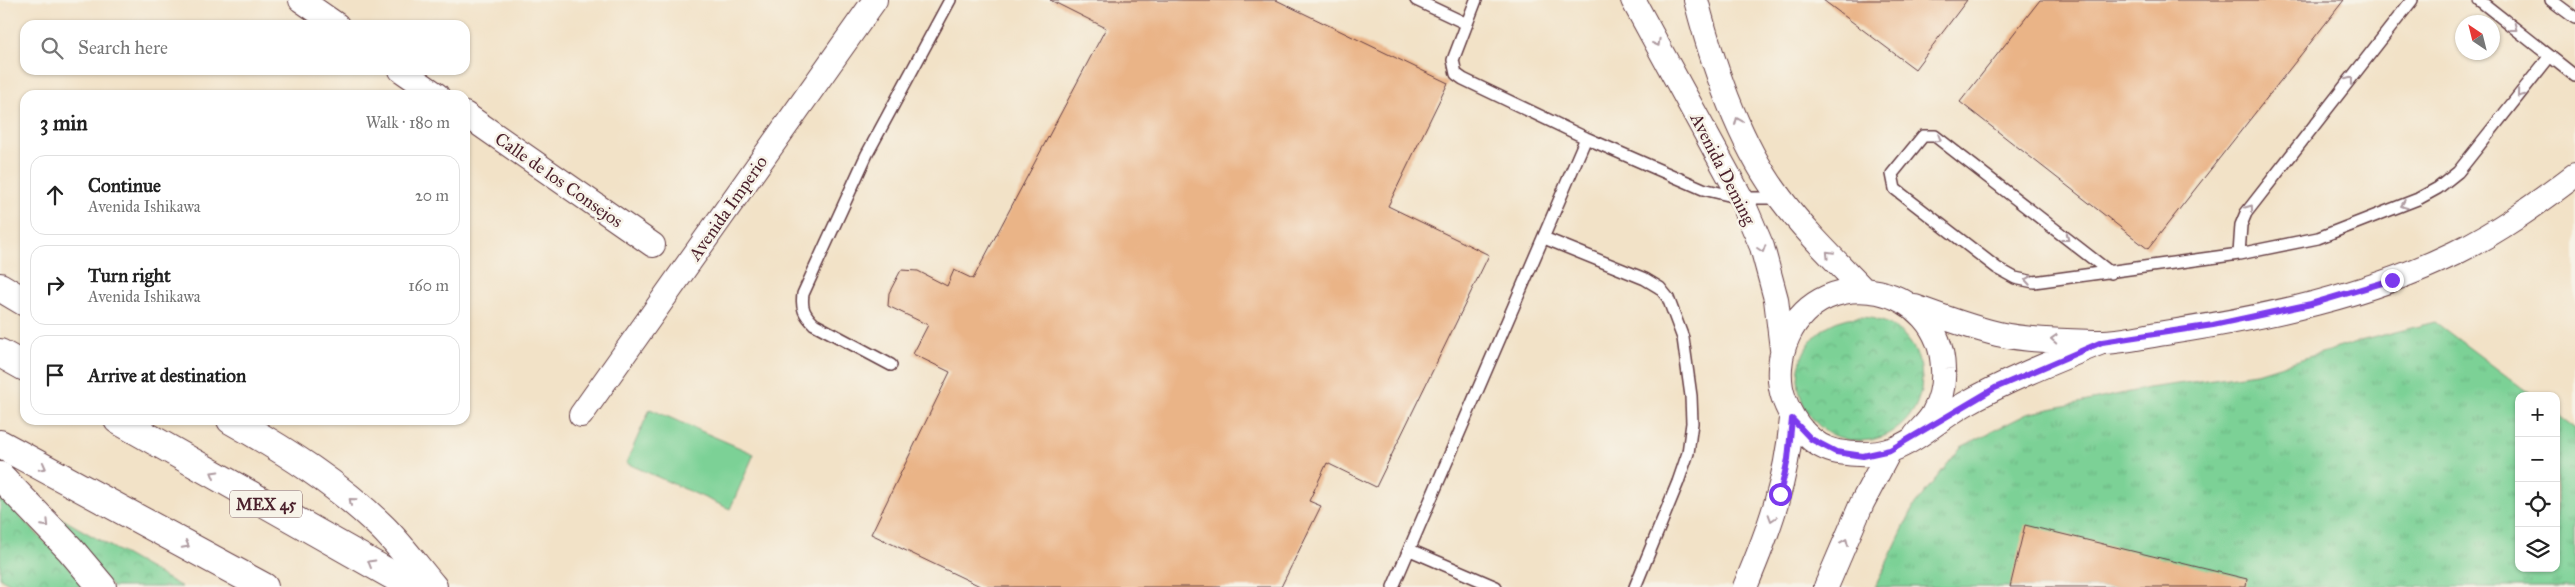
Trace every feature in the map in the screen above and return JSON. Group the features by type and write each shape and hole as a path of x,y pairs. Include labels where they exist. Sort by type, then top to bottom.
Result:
{"main road":[{"path":"0,287 20,299"},
{"path":"0,353 20,364"},
{"name":"MEX 45","path":"127,425 413,587"},
{"path":"240,425 294,456 340,491 384,529 433,587"},
{"path":"0,444 264,587"},
{"path":"0,476 70,549 102,587"}],"street":[{"path":"301,0 330,20"},
{"name":"Avenida Imperio","path":"581,416 875,0"},
{"name":"Avenida Deming","path":"1633,0 1741,198 1762,247 1776,299 1782,349"},
{"name":"Avenida Deming","path":"1696,0 1725,91 1748,145 1780,198 1821,246 1863,289"},
{"path":"408,75 430,90"},
{"name":"Calle de los Consejos","path":"470,117 653,245"},
{"path":"2102,342 1995,388 1890,450 1863,456 1836,452 1811,439 1792,419 1783,394 1780,369 1782,349 1793,325 1812,305 1836,293 1863,289 1888,293 1910,305 1956,323 2000,334 2102,342 2231,322 2311,304 2392,280 2463,248 2526,212 2575,175"},
{"path":"1910,305 1931,326 1943,354 1944,384 1934,412 1915,436"},
{"path":"1745,587 1767,536 1780,494 1788,459 1792,419"},
{"path":"1826,587 1862,503 1890,450"}],"lane":[{"path":"892,365 814,324 806,316 802,306 803,294 866,154 950,0"},
{"path":"1416,0 1467,24"},
{"path":"1476,0 1453,60 1456,74 1586,138 1703,189 1741,198 1780,198"},
{"path":"2240,254 2241,225 2246,213 2412,0"},
{"path":"2479,0 2575,76"},
{"path":"2551,0 2575,18"},
{"path":"2111,273 1935,136 1923,136 1892,174 1895,189 1997,268 2015,278 2034,282 2111,273 2240,254 2318,238 2418,199 2438,188 2458,172 2550,56"},
{"path":"1392,587 1410,550 1586,138"},
{"path":"1544,238 1645,279 1660,288 1668,298 1683,338 1691,396 1692,423 1688,452 1635,587"},
{"path":"1410,550 1493,586"}],"green space":[{"path":"1860,317 1884,322 1904,335 1917,355 1922,379 1917,403 1904,423 1884,436 1860,441 1836,436 1816,423 1803,403 1798,379 1803,355 1816,335 1836,322"},
{"path":"2435,322 2528,392 2515,392 2515,572 2560,572 2560,416 2575,427 2575,587 1875,587 1914,506 1961,447 2027,414 2148,388 2257,373 2360,341"},
{"path":"650,409 754,454 730,509 626,463"},
{"path":"0,496 89,587 16,587 0,578"},
{"path":"52,513 182,587 112,587"}],"building":[{"path":"1050,0 1276,0 1448,83 1388,206 1489,255 1376,487 1327,463 1309,501 1321,506 1281,587 982,587 871,534 950,372 913,354 928,325 888,306 889,293 901,270 918,271 947,286 954,270 973,279 1106,28"},
{"path":"1823,0 1967,0 1915,69"},
{"path":"2040,0 2344,0 2148,249 1960,102"},
{"path":"2025,525 2247,579 2246,587 2010,587"}],"route":[{"path":"1780,494 1788,459 1792,419 1811,439 1836,452 1863,456 1890,450 1995,388 2038,367 2102,342 2213,325 2311,304 2392,280"}]}
